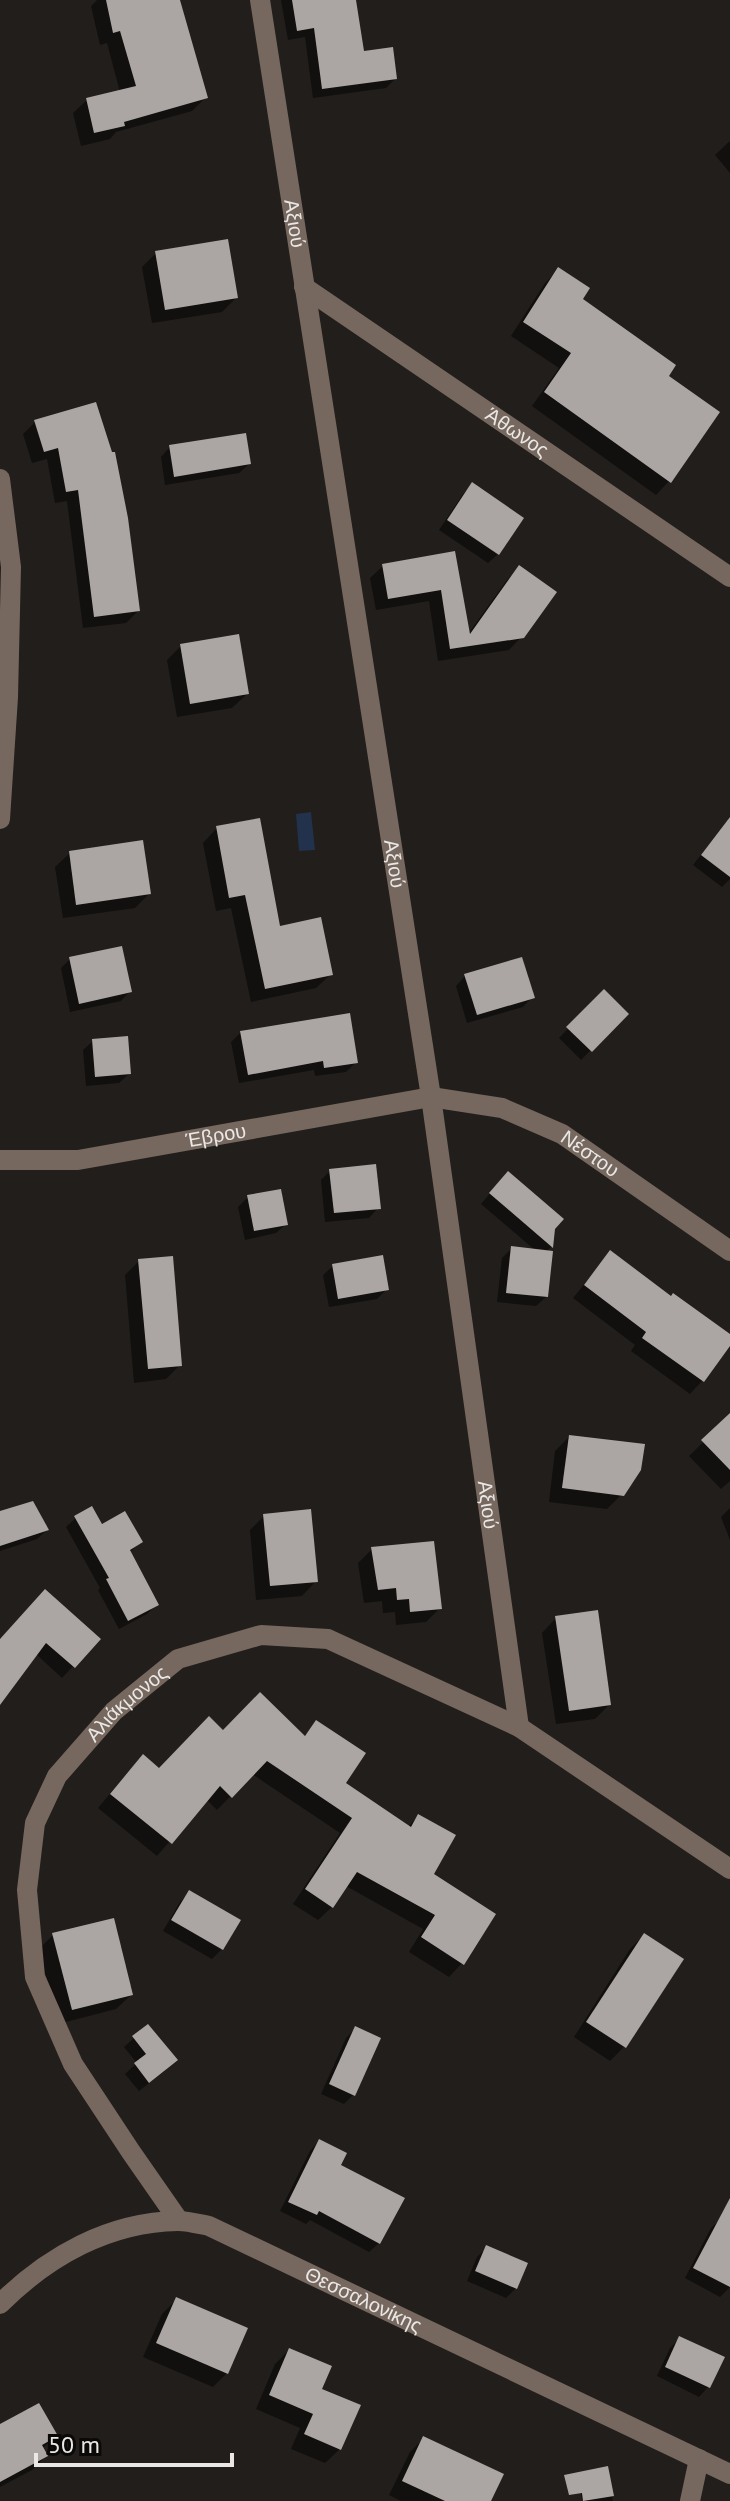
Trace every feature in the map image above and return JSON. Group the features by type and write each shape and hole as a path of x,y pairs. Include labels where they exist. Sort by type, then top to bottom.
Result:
{"street":[{"name":"Αξιού","path":"260,0 431,1097 519,1727"},
{"name":"Άθωνος","path":"304,287 730,577"},
{"path":"0,479 11,567 8,697 0,819"},
{"name":"Έβρου","path":"0,1160 78,1160 431,1097"},
{"name":"Νέστου","path":"431,1097 502,1108 562,1134 730,1251"},
{"name":"Αλιάκμονος","path":"179,2221 73,2064 35,1977 27,1890 35,1823 57,1776 114,1711 178,1659 261,1635 328,1639 519,1727 730,1869"},
{"name":"Θεσσαλονίκης","path":"0,2304 53,2260 88,2241 130,2228 179,2221 209,2226 730,2474"},
{"path":"690,2501 699,2459"}],"water":[{"path":"311,812 315,850 299,851 296,814"}],"building":[{"path":"106,0 180,0 208,98 124,122 125,126 94,133 86,98 136,86 120,31 113,33"},
{"path":"292,0 356,0 364,51 393,47 397,79 322,89 314,28 297,31"},
{"path":"228,239 238,298 165,310 155,251"},
{"path":"558,267 590,288 583,299 676,365 669,376 720,412 671,483 544,392 571,353 523,322"},
{"path":"96,402 112,452 115,452 128,518 140,611 94,617 78,490 66,492 58,448 44,452 34,420"},
{"path":"246,433 251,464 174,477 169,445"},
{"path":"472,482 524,518 499,555 447,520"},
{"path":"455,551 470,634 519,565 557,592 524,638 450,649 441,590 388,599 382,564"},
{"path":"239,634 249,694 190,704 180,644"},
{"path":"730,817 730,877 701,855"},
{"path":"260,818 280,926 321,917 333,975 265,989 245,895 229,898 216,826"},
{"path":"143,840 151,894 76,905 69,851"},
{"path":"122,946 132,992 79,1004 69,957"},
{"path":"522,957 535,998 477,1015 464,974"},
{"path":"604,989 629,1014 592,1052 566,1027"},
{"path":"350,1013 358,1063 324,1068 323,1061 248,1075 240,1031"},
{"path":"128,1036 131,1074 95,1077 92,1039"},
{"path":"376,1164 381,1209 334,1213 329,1169"},
{"path":"508,1171 564,1219 555,1229 553,1248 489,1193"},
{"path":"281,1189 288,1225 254,1231 247,1195"},
{"path":"511,1246 553,1251 548,1297 506,1293"},
{"path":"610,1250 671,1296 673,1293 730,1334 730,1346 704,1382 642,1338 646,1332 584,1285"},
{"path":"383,1255 389,1290 338,1299 332,1264"},
{"path":"173,1256 182,1366 148,1369 138,1259"},
{"path":"730,1413 730,1470 701,1440"},
{"path":"569,1435 645,1444 641,1470 624,1496 562,1488"},
{"path":"33,1501 49,1530 0,1546 0,1511"},
{"path":"92,1506 102,1524 125,1511 143,1542 130,1550 159,1605 128,1621 106,1579 109,1578 74,1516"},
{"path":"311,1509 318,1582 270,1586 263,1514"},
{"path":"434,1541 442,1609 410,1612 409,1599 397,1600 396,1588 378,1590 371,1547"},
{"path":"45,1589 101,1639 75,1668 46,1643 0,1705 0,1639"},
{"path":"598,1610 611,1705 569,1711 555,1616"},
{"path":"260,1692 305,1736 316,1720 366,1753 346,1783 411,1827 418,1814 456,1835 434,1874 496,1914 464,1965 421,1937 435,1915 357,1872 333,1908 305,1889 352,1818 267,1761 232,1798 220,1786 172,1844 110,1794 143,1754 159,1768 209,1716 223,1730"},
{"path":"189,1890 241,1920 223,1950 171,1920"},
{"path":"114,1918 133,1995 72,2010 52,1933"},
{"path":"644,1933 684,1959 626,2048 586,2022"},
{"path":"148,2024 178,2060 149,2083 134,2063 146,2054 132,2036"},
{"path":"355,2026 381,2038 355,2096 329,2084"},
{"path":"319,2139 347,2153 341,2165 405,2198 380,2244 319,2211 317,2215 288,2202"},
{"path":"730,2198 730,2287 693,2268"},
{"path":"486,2245 528,2263 517,2289 475,2271"},
{"path":"176,2297 248,2328 228,2374 156,2343"},
{"path":"679,2336 725,2357 710,2388 665,2367"},
{"path":"289,2348 332,2366 322,2389 361,2405 341,2450 304,2434 313,2414 269,2395"},
{"path":"39,2403 58,2436 42,2445 48,2456 0,2482 0,2424"},
{"path":"423,2436 504,2474 491,2501 445,2501 402,2481"},
{"path":"608,2466 614,2496 583,2501 582,2493 569,2495 564,2475"}]}
